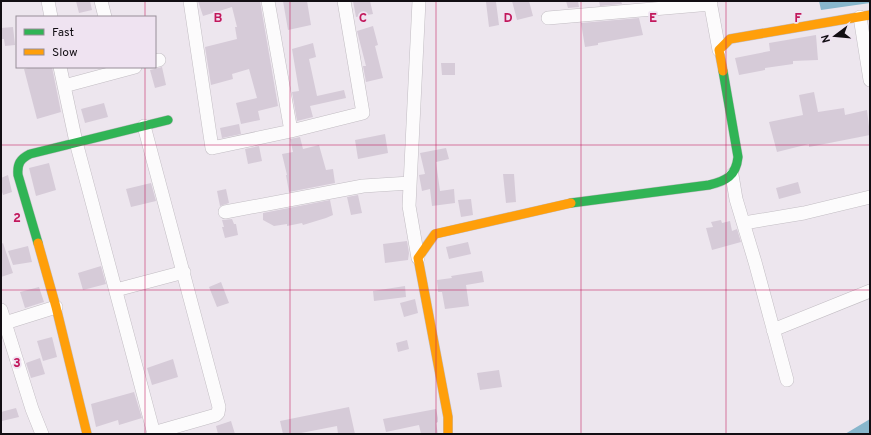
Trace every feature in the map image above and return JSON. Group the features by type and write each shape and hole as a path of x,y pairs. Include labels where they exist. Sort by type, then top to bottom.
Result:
{"street":[{"path":"48,1 51,16"},
{"path":"101,1 105,16"},
{"path":"190,1 212,148 291,131 363,113 344,1"},
{"path":"268,1 291,131"},
{"path":"419,1 409,206 448,417 448,434"},
{"path":"418,258 435,234 580,201 713,185 724,181 732,174 738,164 738,154 710,3 548,18"},
{"path":"719,50 730,40 865,16 870,80"},
{"path":"60,68 76,142 154,433 216,416 219,410 219,403 144,126"},
{"path":"64,86 120,69"},
{"path":"87,434 56,307 18,175 17,165 21,158 30,154 168,120"},
{"path":"732,174 736,199 787,380"},
{"path":"225,212 363,186 410,183"},
{"path":"744,223 804,214 870,197"},
{"path":"116,290 184,272"},
{"path":"774,330 870,291"},
{"path":"6,323 56,307"},
{"path":"1,310 32,409 42,434"}],"water":[{"path":"819,1 870,1 870,3 821,10"},
{"path":"870,419 870,434 845,434"}],"building":[{"path":"76,1 90,1 92,10 79,13"},
{"path":"198,1 260,1 278,106 258,111 260,120 241,124 236,103 257,98 249,69 232,74 233,79 211,85 205,47 237,39 235,27 237,27 232,7 203,16"},
{"path":"283,1 307,1 311,25 288,30"},
{"path":"353,1 370,1 373,14 356,17"},
{"path":"512,1 529,1 533,16 517,20"},
{"path":"566,1 578,1 579,7 568,8"},
{"path":"599,1 621,1 622,4 600,6"},
{"path":"486,2 496,2 499,25 489,27"},
{"path":"639,18 643,35 598,43 598,45 585,47 581,23"},
{"path":"373,26 378,45 375,46 383,78 366,82 363,66 366,66 357,31"},
{"path":"13,27 15,45 5,46 4,39 1,39 1,28"},
{"path":"816,35 818,60 793,61 793,64 765,68 765,70 739,75 735,58 770,51 769,43"},
{"path":"313,43 316,57 309,59 317,96 344,90 346,98 310,106 313,117 297,121 292,92 299,91 292,49"},
{"path":"441,63 455,63 455,75 442,75"},
{"path":"162,67 166,85 155,88 150,70"},
{"path":"52,68 61,112 37,119 24,69"},
{"path":"814,92 818,112 844,108 845,115 867,110 870,135 809,147 809,144 777,152 769,122 803,115 799,95"},
{"path":"104,103 108,117 85,123 81,109"},
{"path":"239,124 241,134 222,138 220,128"},
{"path":"385,134 388,153 358,159 355,140"},
{"path":"300,137 303,149 319,145 326,170 333,169 335,183 289,192 282,154 293,152 290,139"},
{"path":"259,146 262,161 248,164 245,149"},
{"path":"446,148 449,159 436,162 440,191 454,189 455,203 432,206 430,189 422,191 419,175 425,174 420,153"},
{"path":"49,163 56,190 36,196 29,168"},
{"path":"503,174 514,174 516,202 506,203"},
{"path":"8,175 12,192 3,195 1,189 1,178"},
{"path":"798,182 801,193 779,199 776,188"},
{"path":"151,183 156,201 131,207 126,189"},
{"path":"226,189 229,203 220,206 217,191"},
{"path":"358,195 362,213 351,215 347,197"},
{"path":"471,199 473,215 461,217 458,200"},
{"path":"330,200 333,215 303,225 302,223 287,226 287,224 274,226 263,220 263,213"},
{"path":"232,219 234,224 236,224 238,235 225,238 222,220"},
{"path":"721,220 722,223 730,221 732,231 737,229 741,242 712,250 706,228 713,227 711,222"},
{"path":"407,241 409,253 408,260 385,263 383,244"},
{"path":"468,242 471,254 449,259 446,247"},
{"path":"3,243 13,273 1,277 1,244"},
{"path":"28,246 32,262 13,265 8,251"},
{"path":"101,266 106,284 83,290 78,273"},
{"path":"482,271 484,282 466,285 469,306 445,309 442,292 438,292 437,280"},
{"path":"221,282 229,303 217,307 209,287"},
{"path":"405,286 406,297 374,301 373,291"},
{"path":"39,287 44,302 25,308 20,292"},
{"path":"415,299 418,313 404,317 400,303"},
{"path":"52,337 57,357 43,361 37,341"},
{"path":"407,340 409,349 398,352 396,343"},
{"path":"40,358 45,374 31,378 26,363"},
{"path":"173,359 178,377 152,385 147,368"},
{"path":"499,370 502,387 480,390 477,373"},
{"path":"134,392 142,418 119,425 118,420 96,427 91,404"},
{"path":"349,407 355,434 338,434 337,426 296,434 283,434 280,421"},
{"path":"16,408 19,417 2,421 1,412"},
{"path":"436,409 438,418 438,422 436,423 438,434 421,434 419,425 386,432 383,419"},
{"path":"231,421 235,434 218,434 216,426"}],"traffic: fast":[{"path":"571,203 709,185 720,182 729,177 735,169 738,157 723,71"},
{"path":"38,243 18,175 19,165 24,158 30,154 168,120"}],"traffic: slow":[{"path":"723,71 719,50 730,39 870,15"},
{"path":"448,434 448,417 418,258 435,234 571,203"},
{"path":"38,243 56,307 87,434"}]}
